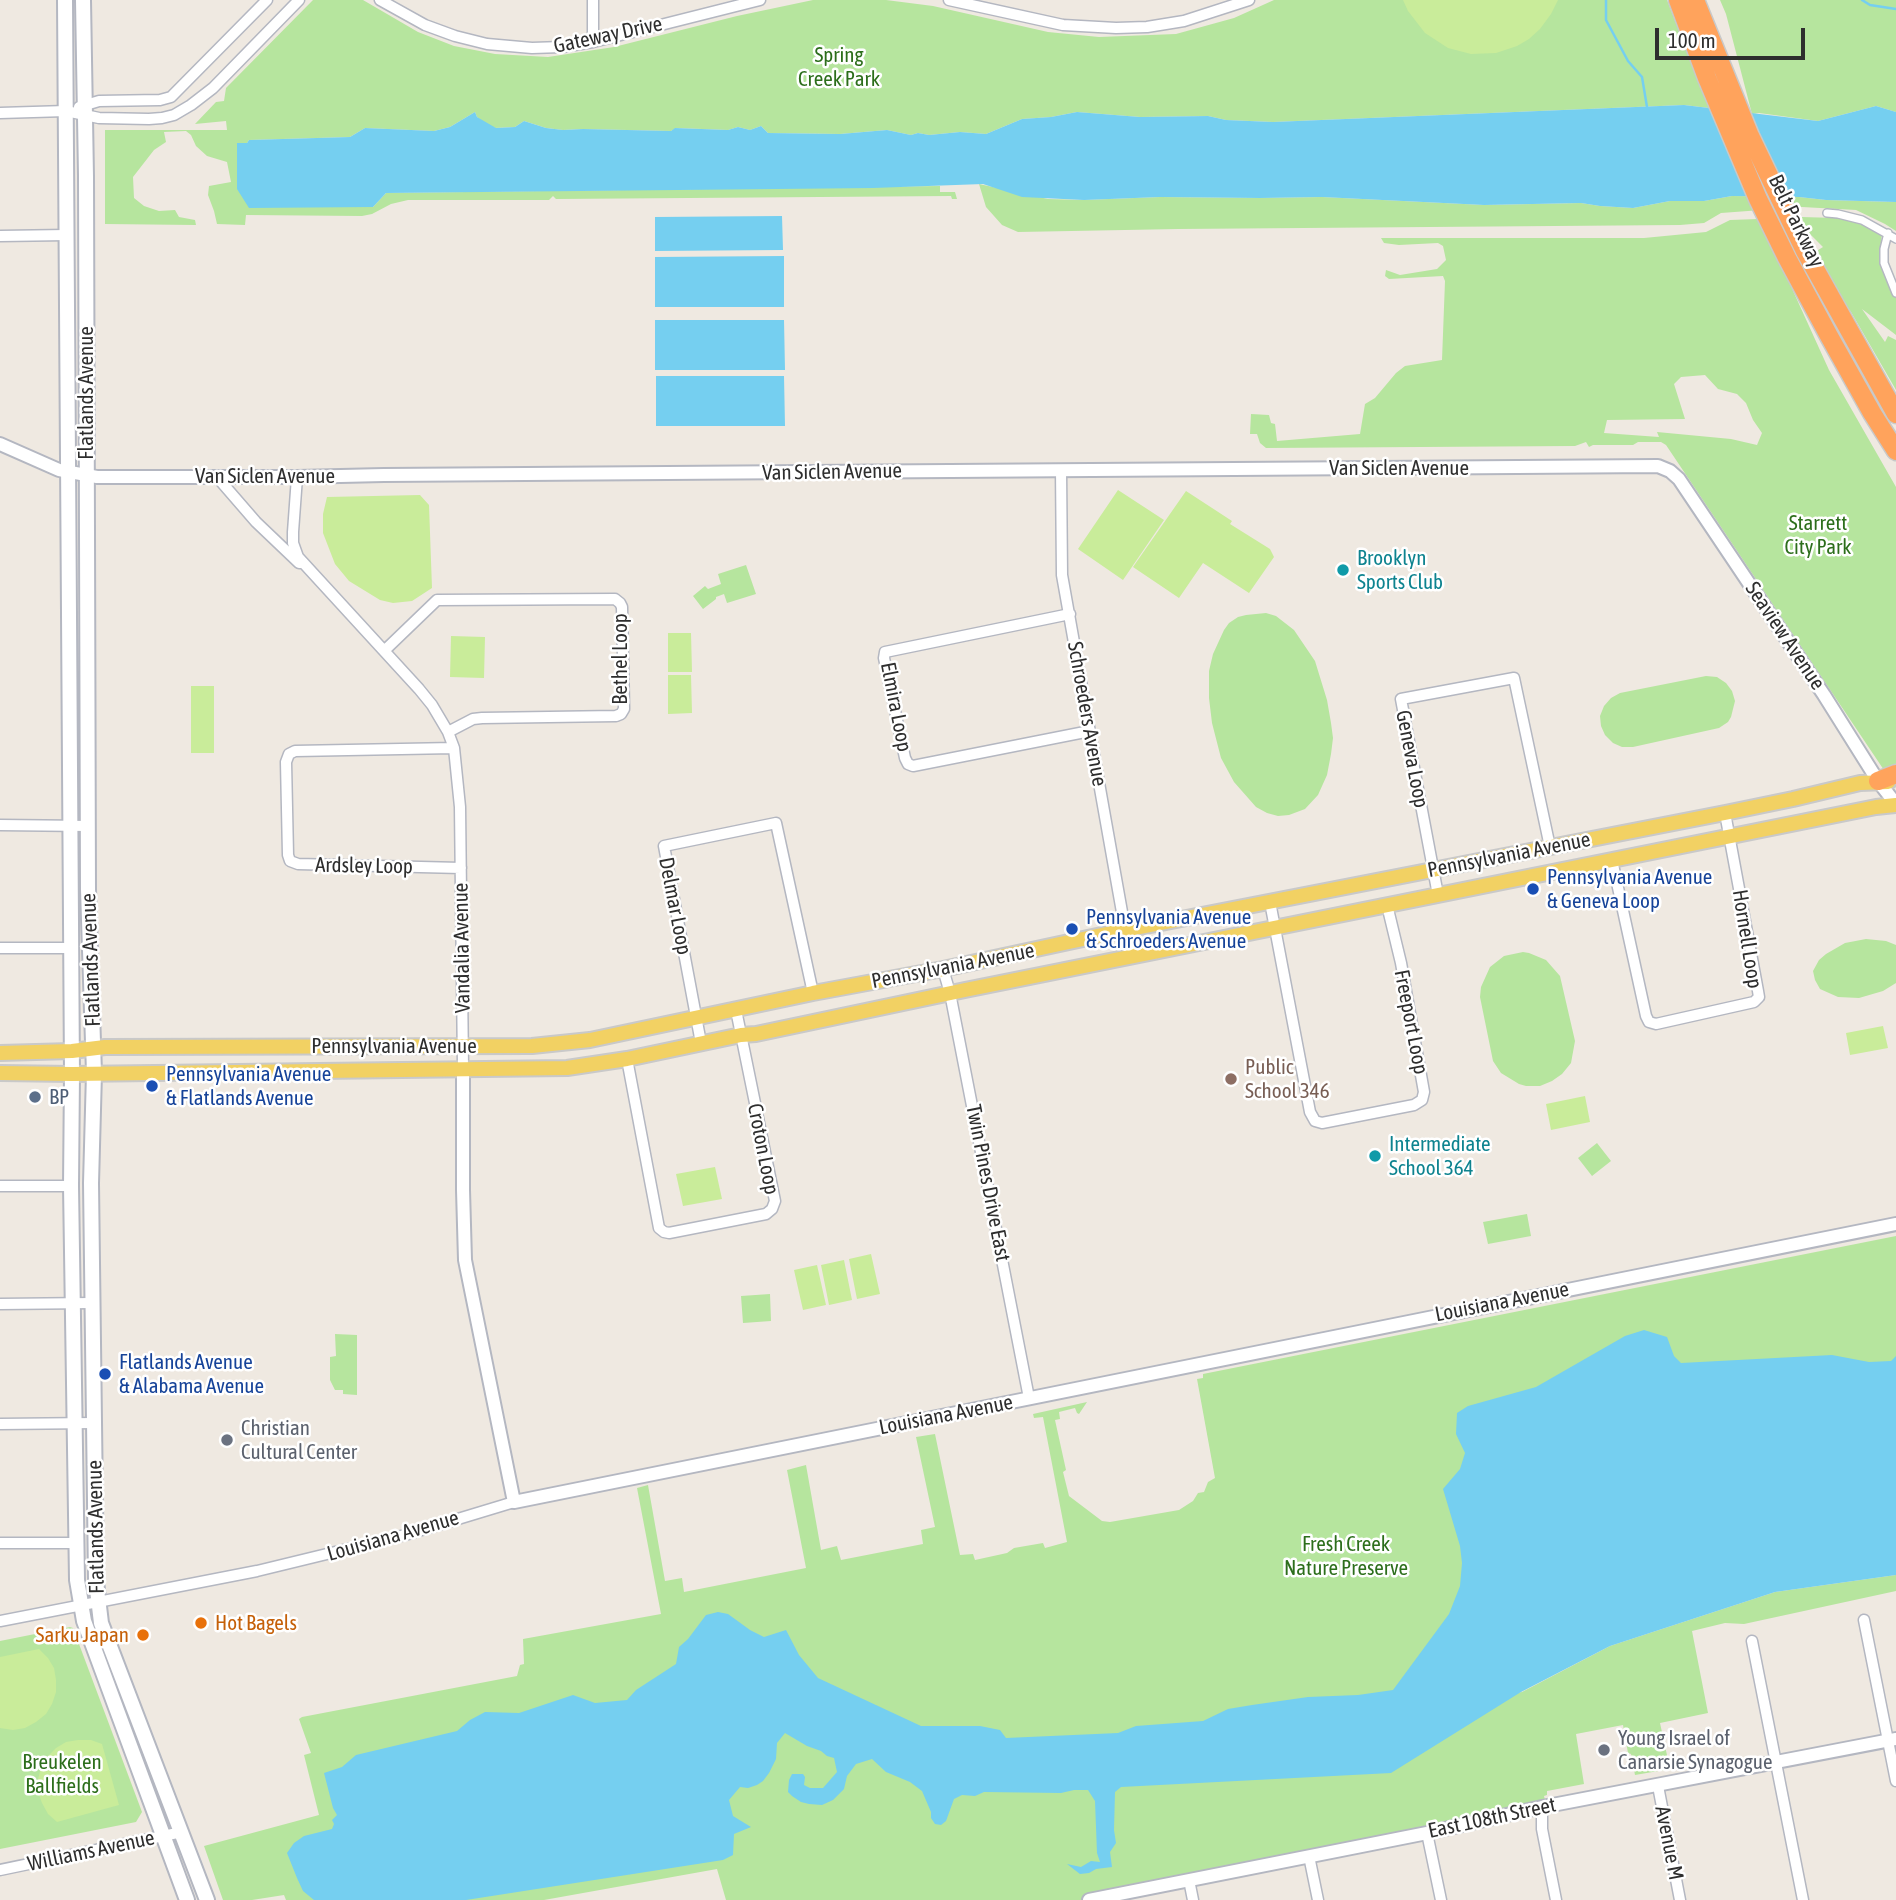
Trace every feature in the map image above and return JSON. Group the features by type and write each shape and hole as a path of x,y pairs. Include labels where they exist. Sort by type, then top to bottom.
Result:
{"highway":[{"name":"Belt Parkway","path":"1678,0 1715,74 1750,135 1793,228 1896,414"},
{"name":"Belt Parkway","path":"1695,0 1732,141 1774,231 1829,336 1896,451"},
{"path":"1845,326 1896,404"},
{"path":"1829,336 1896,467"},
{"path":"1878,781 1896,774"}],"main road":[{"name":"Flatlands Avenue","path":"65,0 71,1185 77,1580 84,1621 187,1900"},
{"name":"Flatlands Avenue","path":"83,0 88,889 94,1048 91,1183 96,1581 101,1623 207,1900"},
{"name":"Pennsylvania Avenue","path":"0,1053 211,1046 464,1047 563,1044 1125,930 1725,813 1860,783 1896,782"},
{"name":"Pennsylvania Avenue","path":"0,1073 567,1068 757,1034 1387,905 1896,805"}],"street":[{"path":"0,113 85,110 99,101 164,99 174,94 267,0"},
{"path":"85,110 99,118 149,119 174,115 213,88 299,0"},
{"name":"Gateway Drive","path":"380,0 425,25 455,36 486,44 532,48 593,42 760,0"},
{"path":"593,0 593,42"},
{"path":"949,0 1063,25 1116,28 1147,27 1184,21 1249,0"},
{"path":"1827,213 1862,220 1896,239"},
{"path":"1888,233 1884,263 1896,293"},
{"path":"0,236 67,235"},
{"name":"Van Siclen Avenue","path":"0,444 59,470 87,475 297,477 1658,466 1670,471"},
{"name":"Schroeders Avenue","path":"1060,470 1062,575 1130,957"},
{"name":"Seaview Avenue","path":"1670,471 1679,479 1896,805"},
{"name":"Vandalia Avenue","path":"217,477 273,540 308,570"},
{"name":"Vandalia Avenue","path":"297,477 293,543 298,557 426,697 448,732 454,748 460,807 465,1260 514,1502"},
{"name":"Bethel Loop","path":"384,651 438,600 615,599 620,603 624,709 621,714 482,718 473,719 448,732"},
{"name":"Elmira Loop","path":"1070,614 890,650 885,652 884,658 905,758 908,764 913,766 1090,731"},
{"name":"Geneva Loop","path":"1438,895 1401,699 1514,678 1550,847"},
{"name":"Ardsley Loop","path":"454,748 295,751 289,754 286,762 288,855 290,861 299,864 461,868"},
{"name":"Hornell Loop","path":"1612,860 1649,1022 1656,1024 1754,1002 1759,997 1725,813"},
{"name":"Delmar Loop","path":"701,1043 664,846 776,823 813,993"},
{"path":"0,825 88,826"},
{"name":"Freeport Loop","path":"1270,902 1310,1112 1315,1121 1322,1123 1414,1105 1422,1100 1424,1092 1401,963 1387,905"},
{"path":"0,947 71,948"},
{"name":"Twin Pines Drive East","path":"943,969 950,993 1029,1398"},
{"name":"Croton Loop","path":"627,1059 659,1228 669,1233 766,1214 775,1201 736,1010"},
{"path":"0,1186 71,1185"},
{"name":"Louisiana Avenue","path":"0,1621 229,1577 333,1553 405,1535 514,1502 1896,1224"},
{"path":"0,1304 92,1303"},
{"path":"0,1424 94,1423"},
{"path":"0,1543 77,1543"},
{"path":"1864,1620 1892,1740 1896,1781"},
{"path":"1752,1642 1804,1900"},
{"name":"East 108th Street","path":"1089,1900 1427,1833 1542,1807 1892,1740"},
{"name":"Avenue M","path":"1657,1786 1680,1900"},
{"path":"1542,1807 1542,1829 1556,1900"},
{"name":"Williams Avenue","path":"0,1870 182,1832"},
{"path":"1427,1833 1441,1900"},
{"path":"1309,1856 1318,1900"},
{"path":"1189,1880 1193,1900"}],"green space":[{"name":"Spring Creek Park","path":"313,0 363,0 418,32 454,46 495,54 548,57 614,47 813,0 886,0 933,6 1048,32 1099,37 1176,34 1234,18 1274,0 1667,0 1709,108 1684,105 1273,122 1226,120 1208,116 1140,117 1077,112 1022,119 986,134 960,132 929,135 911,135 887,130 840,134 768,133 761,126 750,130 738,127 728,130 676,128 671,131 563,130 524,121 515,127 495,128 483,122 475,112 450,127 434,131 365,128 350,137 249,140 247,143 373,207 386,193 940,186 940,192 955,192 957,199 952,199 951,196 556,199 553,196 549,200 408,200 362,216 246,215 245,225 217,224 208,195 209,186 231,182 227,162 207,156 186,131 164,132 166,142 154,150 133,177 134,198 144,206 159,211 175,210 179,217 195,220 196,225 105,224 105,130 227,130 226,121 195,124 216,102 224,101 226,88"},
{"path":"1403,0 1558,0 1540,29 1529,39 1496,53 1471,54 1448,48 1425,33"},
{"path":"1720,0 1896,0 1896,112 1876,106 1818,121 1752,114"},
{"path":"979,184 1048,199 1084,200 1322,197 1484,205 1581,203 1633,208 1670,201 1704,201 1732,196 1799,197 1896,202 1896,231 1856,210 1802,207 1721,213 1704,223 1680,225 1018,232 1002,225 986,207"},
{"path":"1801,217 1837,218 1882,232 1879,262 1896,298 1896,335 1862,309 1885,342 1888,336 1896,340 1896,390 1851,312 1835,290 1815,252 1823,247 1808,232"},
{"name":"Starrett City Park","path":"1758,219 1829,370 1896,487 1896,788 1666,445 1661,442 1589,447 1586,442 1575,446 1266,448 1260,443 1257,434 1250,434 1251,414 1269,415 1271,423 1275,424 1277,441 1360,434 1365,404 1375,398 1396,373 1405,366 1442,360 1443,276 1389,279 1385,276 1386,270 1400,275 1437,269 1446,260 1443,246 1438,243 1399,245 1384,243 1381,238 1644,238 1706,232 1730,220","holes":["1705,375 1718,389 1737,394 1746,403 1762,433 1757,445 1731,439 1657,432 1659,437 1604,433 1607,420 1685,419 1674,384 1681,377"]},
{"path":"1118,490 1164,520 1123,580 1078,549"},
{"path":"1186,491 1232,521 1230,524 1270,549 1274,557 1249,593 1203,563 1179,598 1133,567"},
{"path":"420,495 429,505 432,588 412,601 393,603 380,600 349,581 335,564 323,533 327,497"},
{"path":"746,565 756,594 727,603 724,594 716,597 703,609 693,596 705,586 708,589 721,584 718,574"},
{"path":"1266,613 1276,616 1294,630 1315,661 1327,700 1333,738 1327,775 1318,795 1305,809 1278,816 1256,807 1234,782 1221,758 1209,698 1209,671 1224,630 1238,617"},
{"path":"668,633 691,633 692,672 668,672"},
{"path":"451,636 485,637 484,678 450,677"},
{"path":"668,675 691,675 692,713 668,714"},
{"path":"1706,676 1717,677 1726,683 1735,701 1731,717 1719,728 1633,747 1622,747 1605,735 1600,716 1611,698 1620,693"},
{"path":"191,686 214,686 214,753 191,753"},
{"path":"1866,939 1896,945 1896,983 1883,991 1859,998 1838,997 1820,989 1813,971 1819,960 1845,943"},
{"path":"1523,952 1546,960 1560,976 1575,1041 1571,1063 1562,1074 1540,1086 1519,1084 1501,1073 1493,1061 1480,997 1481,987 1490,967 1504,956"},
{"path":"1883,1026 1888,1048 1850,1055 1846,1033"},
{"path":"1585,1096 1590,1122 1551,1130 1546,1104"},
{"path":"1597,1143 1611,1161 1592,1176 1578,1158"},
{"path":"715,1167 722,1199 683,1206 676,1174"},
{"path":"1527,1214 1531,1236 1488,1244 1483,1222"},
{"name":"Fresh Creek Nature Preserve","path":"1896,1236 1896,1370 1474,1555 1453,1617 1395,1693 1202,1729 1002,1744 918,1733 672,1675 629,1704 342,1813 336,1900 286,1900 284,1895 252,1900 223,1900 204,1846 319,1815 304,1755 311,1753 299,1719 302,1717 517,1676 520,1665 524,1664 523,1639 661,1614 637,1488 648,1485 665,1581 682,1578 684,1592 806,1568 787,1470 806,1465 821,1550 837,1546 841,1560 923,1544 921,1530 935,1527 916,1437 935,1434 960,1555 973,1554 975,1560 1007,1553 1014,1548 1043,1543 1045,1548 1067,1542 1043,1417 1034,1418 1033,1414 1087,1402 1079,1414 1075,1408 1059,1412 1060,1419 1055,1420 1069,1496 1102,1521 1110,1522 1179,1510 1193,1501 1198,1493 1204,1492 1208,1482 1215,1478 1197,1379 1203,1378 1203,1374"},
{"path":"871,1254 880,1294 857,1299 849,1259"},
{"path":"844,1260 852,1300 829,1305 821,1265"},
{"path":"817,1265 826,1305 803,1310 794,1270"},
{"path":"770,1294 771,1321 743,1323 741,1296"},
{"path":"335,1334 357,1335 357,1395 343,1394 343,1390 335,1390 330,1380 330,1357 336,1356"},
{"path":"1896,1575 1896,1591 1744,1624 1725,1623 1692,1631 1708,1713 1660,1723 1670,1769 1635,1775 1623,1725 1576,1734 1584,1784 1547,1791 1545,1800 1541,1801 1542,1807 1085,1900 726,1900 717,1869 544,1900 360,1900 725,1798 778,1730 873,1755 953,1783 1522,1692 1610,1646 1775,1592"},
{"name":"Breukelen Ballfields","path":"73,1628 142,1812 136,1822 0,1849 0,1641"},
{"path":"39,1649 54,1668 56,1692 52,1704 46,1714 25,1728 0,1728 0,1657"},
{"path":"91,1740 102,1744 119,1805 57,1822 48,1814 42,1803 38,1792 38,1779 47,1757 56,1748 66,1742"}],"water":[{"path":"1684,105 1818,121 1876,106 1896,112 1896,202 1732,196 1704,201 1670,201 1633,208 1581,203 1484,205 1322,197 1084,200 1022,197 983,184 873,188 386,193 373,207 249,208 237,189 237,143 247,143 249,140 350,137 365,128 434,131 450,127 475,112 477,117 496,128 515,127 524,121 563,130 671,131 675,128 728,130 738,127 750,130 761,126 768,133 840,134 887,130 911,135 929,135 960,132 986,134 1022,119 1077,112 1140,117 1208,116 1226,120 1273,122"},
{"path":"782,216 783,250 655,251 655,217"},
{"path":"784,256 784,307 655,307 655,257"},
{"path":"655,320 784,320 785,370 655,370"},
{"path":"656,376 784,376 785,426 656,426"},
{"path":"1644,1330 1667,1337 1674,1356 1681,1363 1832,1355 1869,1362 1891,1361 1896,1356 1896,1575 1775,1592 1610,1646 1521,1692 1391,1773 1121,1787 1115,1792 1116,1843 1110,1852 1112,1867 1096,1869 1089,1873 1080,1874 1067,1864 1081,1867 1091,1861 1100,1862 1097,1853 1095,1801 1088,1790 1061,1793 984,1792 975,1796 962,1795 954,1799 946,1821 941,1825 935,1824 931,1818 922,1791 910,1782 886,1772 872,1759 856,1764 847,1776 844,1789 833,1800 822,1805 809,1804 801,1802 788,1792 792,1774 803,1774 804,1785 810,1788 823,1788 837,1772 834,1758 785,1733 777,1743 776,1759 763,1781 748,1788 740,1787 729,1800 733,1816 751,1827 734,1834 733,1855 723,1860 466,1900 314,1900 303,1891 287,1853 294,1843 304,1836 332,1829 332,1820 337,1815 324,1773 342,1767 356,1755 457,1731 485,1712 519,1713 573,1695 595,1703 627,1700 636,1690 676,1664 679,1647 706,1615 718,1612 728,1614 764,1637 786,1630 799,1655 818,1678 921,1726 980,1726 1000,1730 1006,1738 1118,1733 1136,1726 1203,1721 1228,1709 1252,1705 1393,1690 1449,1614 1460,1586 1460,1546 1443,1489 1460,1469 1465,1453 1456,1434 1457,1413 1468,1406 1536,1387 1625,1336"}],"waterway":[{"path":"1606,0 1606,20 1628,61 1642,77 1647,107"},
{"path":"1862,0 1870,5 1896,9"}],"place":[{"name":"Brooklyn Sports Club","path":"1343,570"},
{"name":"Pennsylvania Avenue & Geneva Loop","path":"1533,889"},
{"name":"Pennsylvania Avenue & Schroeders Avenue","path":"1072,929"},
{"name":"Public School 346","path":"1231,1079"},
{"name":"Pennsylvania Avenue & Flatlands Avenue","path":"152,1086"},
{"name":"BP","path":"35,1097"},
{"name":"Intermediate School 364","path":"1375,1156"},
{"name":"Flatlands Avenue & Alabama Avenue","path":"105,1374"},
{"name":"Christian Cultural Center","path":"227,1440"},
{"name":"Hot Bagels","path":"201,1623"},
{"name":"Sarku Japan","path":"143,1635"},
{"name":"Young Israel of Canarsie Synagogue","path":"1604,1750"}]}
